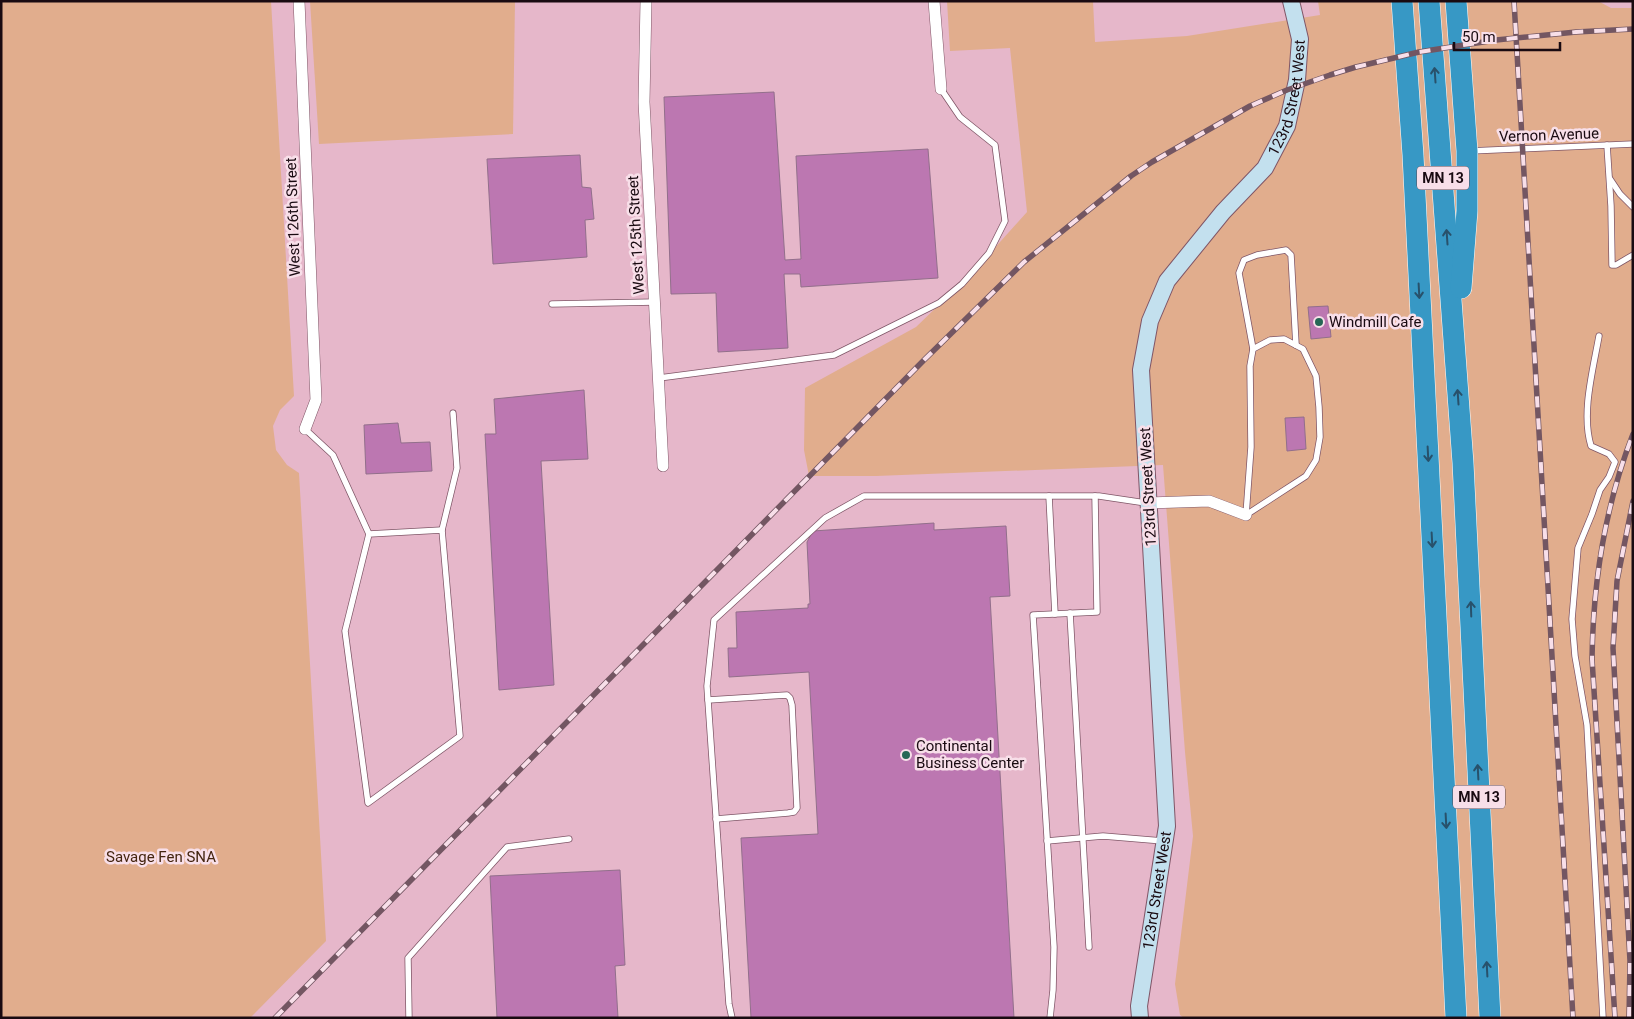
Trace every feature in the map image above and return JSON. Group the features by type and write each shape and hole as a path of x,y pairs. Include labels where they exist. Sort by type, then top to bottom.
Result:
{"highway":[{"name":"MN 13","path":"1402,1 1413,155 1456,1018"},
{"name":"MN 13","path":"1429,1 1470,576 1490,1018"},
{"path":"1455,356 1467,211 1467,151 1456,1"}],"street":[{"name":"West 126th Street","path":"300,1 316,400 305,429"},
{"name":"West 125th Street","path":"646,1 644,102 663,466"},
{"path":"934,1 941,89"},
{"name":"123rd Street West","path":"1140,1018 1139,1006 1167,826 1142,370 1150,321 1167,280 1223,212 1265,168 1287,126 1297,80 1300,39 1291,1"},
{"path":"1148,504 1209,501 1246,514"}],"lane":[{"path":"659,378 834,355 939,303 962,284 989,253 1005,221 995,145 960,117 941,89"},
{"name":"Vernon Avenue","path":"1467,151 1633,144"},
{"path":"1607,145 1612,266 1633,255"},
{"path":"1609,177 1620,194 1633,206"},
{"path":"1246,514 1251,446 1250,366 1253,349 1238,273 1244,260 1257,255 1286,250 1292,255 1296,345"},
{"path":"552,304 655,302"},
{"path":"1599,336 1589,400 1587,434 1591,446 1608,454 1615,462 1609,477 1600,490 1578,548 1572,619 1575,656 1588,725 1603,1018"},
{"path":"1246,514 1306,476 1316,460 1320,436 1316,376 1304,348 1284,339 1270,340 1253,349"},
{"path":"305,429 333,455 369,534 345,631 368,803 460,736 442,530 456,468 453,413"},
{"path":"732,1018 729,1004 707,686 714,620 825,518 864,496 1095,496 1148,504"},
{"path":"1049,496 1055,614"},
{"path":"1050,1018 1054,946 1033,615 1097,612 1095,496"},
{"path":"369,534 442,530"},
{"path":"1070,613 1089,947"},
{"path":"708,700 787,695 792,705 797,808 794,812 788,813 716,819"},
{"path":"1047,841 1103,836 1165,841"},
{"path":"409,1018 408,958 507,847 569,839"}],"green space":[{"name":"Savage Fen SNA","path":"1,1 271,1 294,396 280,410 273,426 276,450 287,465 299,473 326,941 250,1018 1,1018"},
{"path":"310,1 515,1 513,134 319,144"},
{"path":"947,1 1093,1 1095,42 1187,36 1320,15 1318,1 1598,1 1611,8 1633,8 1633,1018 1184,1018 1180,1015 1175,984 1193,836 1163,465 876,476 809,476 804,450 805,388 916,327 973,272 1027,212 1010,48 950,51"}],"building":[{"path":"774,92 785,260 801,259 796,156 928,149 938,278 801,287 800,274 784,274 788,348 718,352 716,293 671,294 664,97"},
{"path":"580,155 582,187 591,188 594,219 585,220 587,257 493,264 487,159"},
{"name":"Windmill Cafe","path":"1328,306 1331,337 1311,339 1308,307"},
{"path":"584,390 588,459 541,461 554,685 499,690 485,434 496,434 494,399"},
{"path":"1304,417 1306,449 1287,451 1285,418"},
{"path":"398,423 401,443 430,442 432,471 366,474 364,425"},
{"name":"Continental Business Center","path":"934,523 934,530 1006,526 1010,596 990,597 1014,1018 751,1018 741,838 818,834 809,672 729,677 728,648 737,648 736,612 808,608 808,604 810,604 807,542 813,531"},
{"path":"620,870 625,965 615,966 618,1018 497,1018 490,876"}],"railway":[{"path":"1514,1 1573,1018"},
{"path":"275,1018 924,360 1024,262 1131,176 1250,106 1287,90 1356,67 1419,52 1496,40 1576,32 1633,29"},
{"path":"1615,1018 1592,659 1595,601 1602,545 1615,489 1633,434"},
{"path":"1629,1018 1630,961 1613,648 1617,581 1633,501"}],"place":[{"name":"Windmill Cafe","path":"1319,322"},
{"name":"Continental Business Center","path":"906,755"}]}
